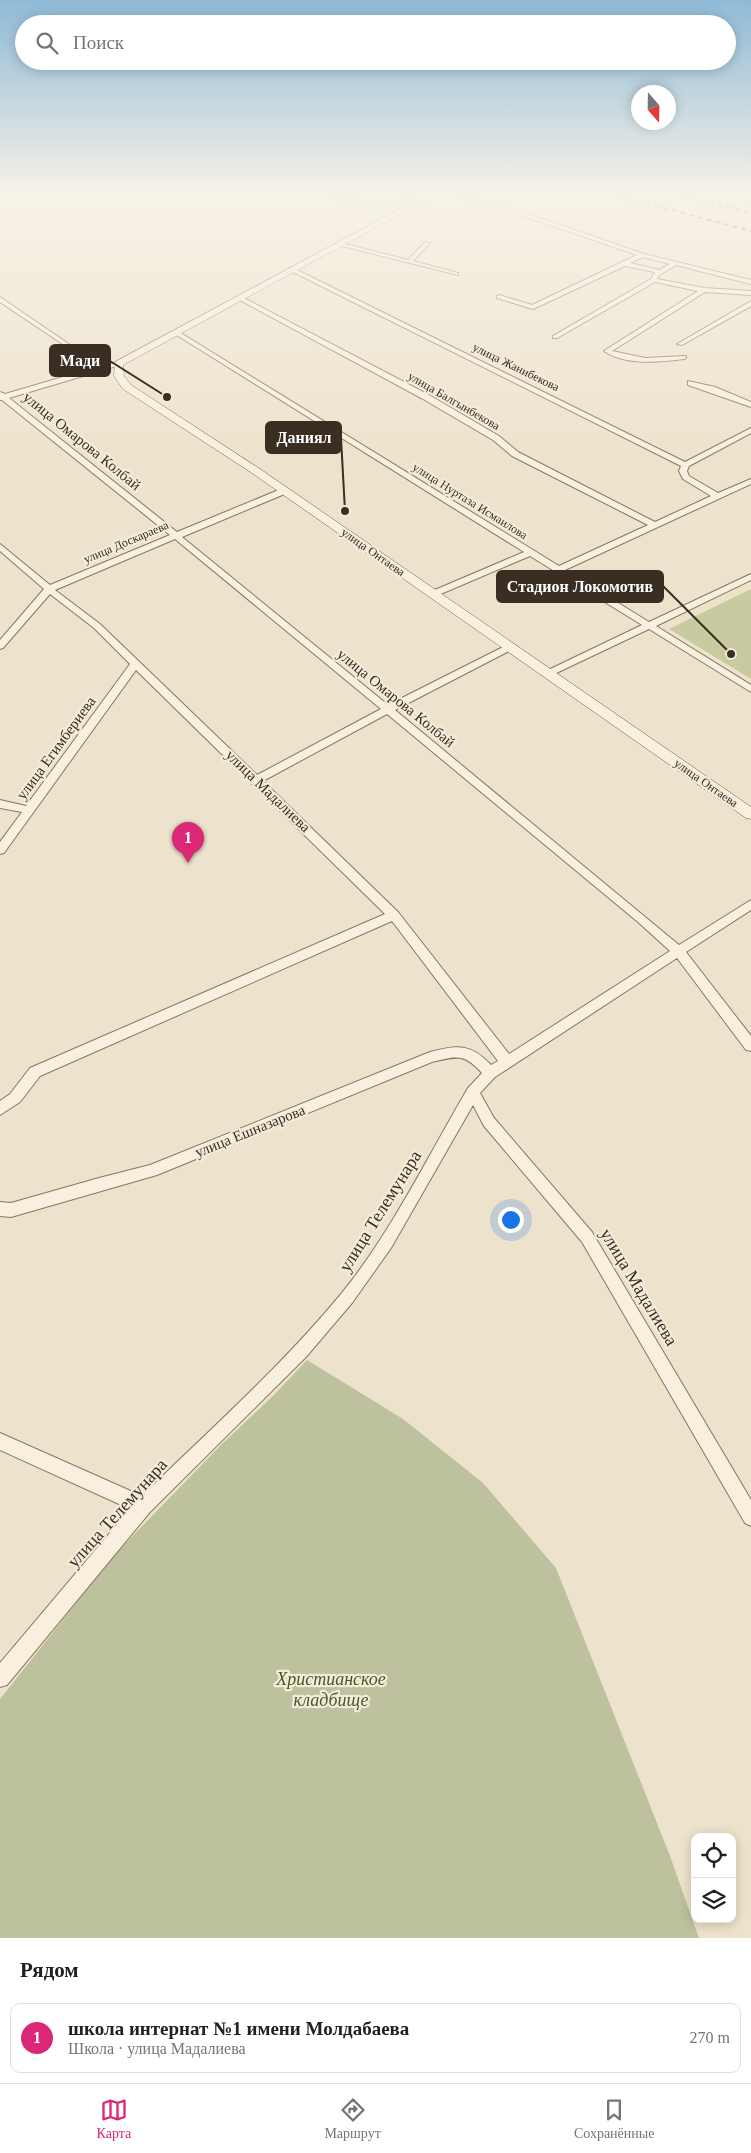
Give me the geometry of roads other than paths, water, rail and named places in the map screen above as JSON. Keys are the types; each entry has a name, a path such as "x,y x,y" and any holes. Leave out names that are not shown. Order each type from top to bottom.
{"main road":[{"path":"118,364 265,284"},
{"name":"улица Онтаева","path":"118,364 119,376 127,387 284,491 508,648 751,814"}],"street":[{"name":"улица Жанибекова","path":"320,284 685,465"},
{"path":"499,297 533,308 583,284"},
{"path":"555,337 646,284"},
{"path":"676,284 704,290 751,293"},
{"path":"684,357 663,360 624,358 607,351 704,290"},
{"name":"улица Балгынбекова","path":"240,298 434,402 496,438 515,454 656,526"},
{"path":"0,299 92,363 102,367 118,364"},
{"path":"680,344 751,303"},
{"name":"улица Нуртаза Исмаилова","path":"177,333 330,430 751,688"},
{"path":"1,397 118,364"},
{"path":"692,383 751,405"},
{"name":"улица Омарова Колбай","path":"1,397 176,535 642,919 678,952 751,1046"},
{"path":"717,496 686,477 682,471 685,465 751,430"},
{"path":"559,569 751,481"},
{"name":"улица Доскараева","path":"0,646 49,589 284,491"},
{"name":"улица Мадалиева","path":"0,547 49,589 97,626 394,915 507,1062"},
{"path":"433,594 530,553"},
{"path":"546,674 751,577"},
{"path":"257,780 508,648"},
{"name":"улица Егимбериева","path":"0,850 136,663"},
{"path":"0,804 30,810"},
{"name":"улица Телемунара","path":"0,1678 144,1506 300,1352 347,1298 386,1243 473,1092 490,1073 751,904"},
{"path":"0,1109 15,1098 35,1072 394,915"},
{"name":"улица Ешназарова","path":"0,1209 11,1210 99,1184 152,1171 430,1057 455,1051 476,1057 490,1073"},
{"name":"улица Мадалиева","path":"473,1092 488,1122 587,1237 751,1517"},
{"path":"0,1441 144,1506"}],"place":[{"name":"Мади","path":"167,397"},
{"name":"Даниял","path":"345,511"},
{"name":"Стадион Локомотив","path":"731,654"},
{"name":"школа интернат №1 имени Молдабаева","path":"188,863"}],"park label":[{"name":"Христианское кладбище","path":"331,1689"}]}
